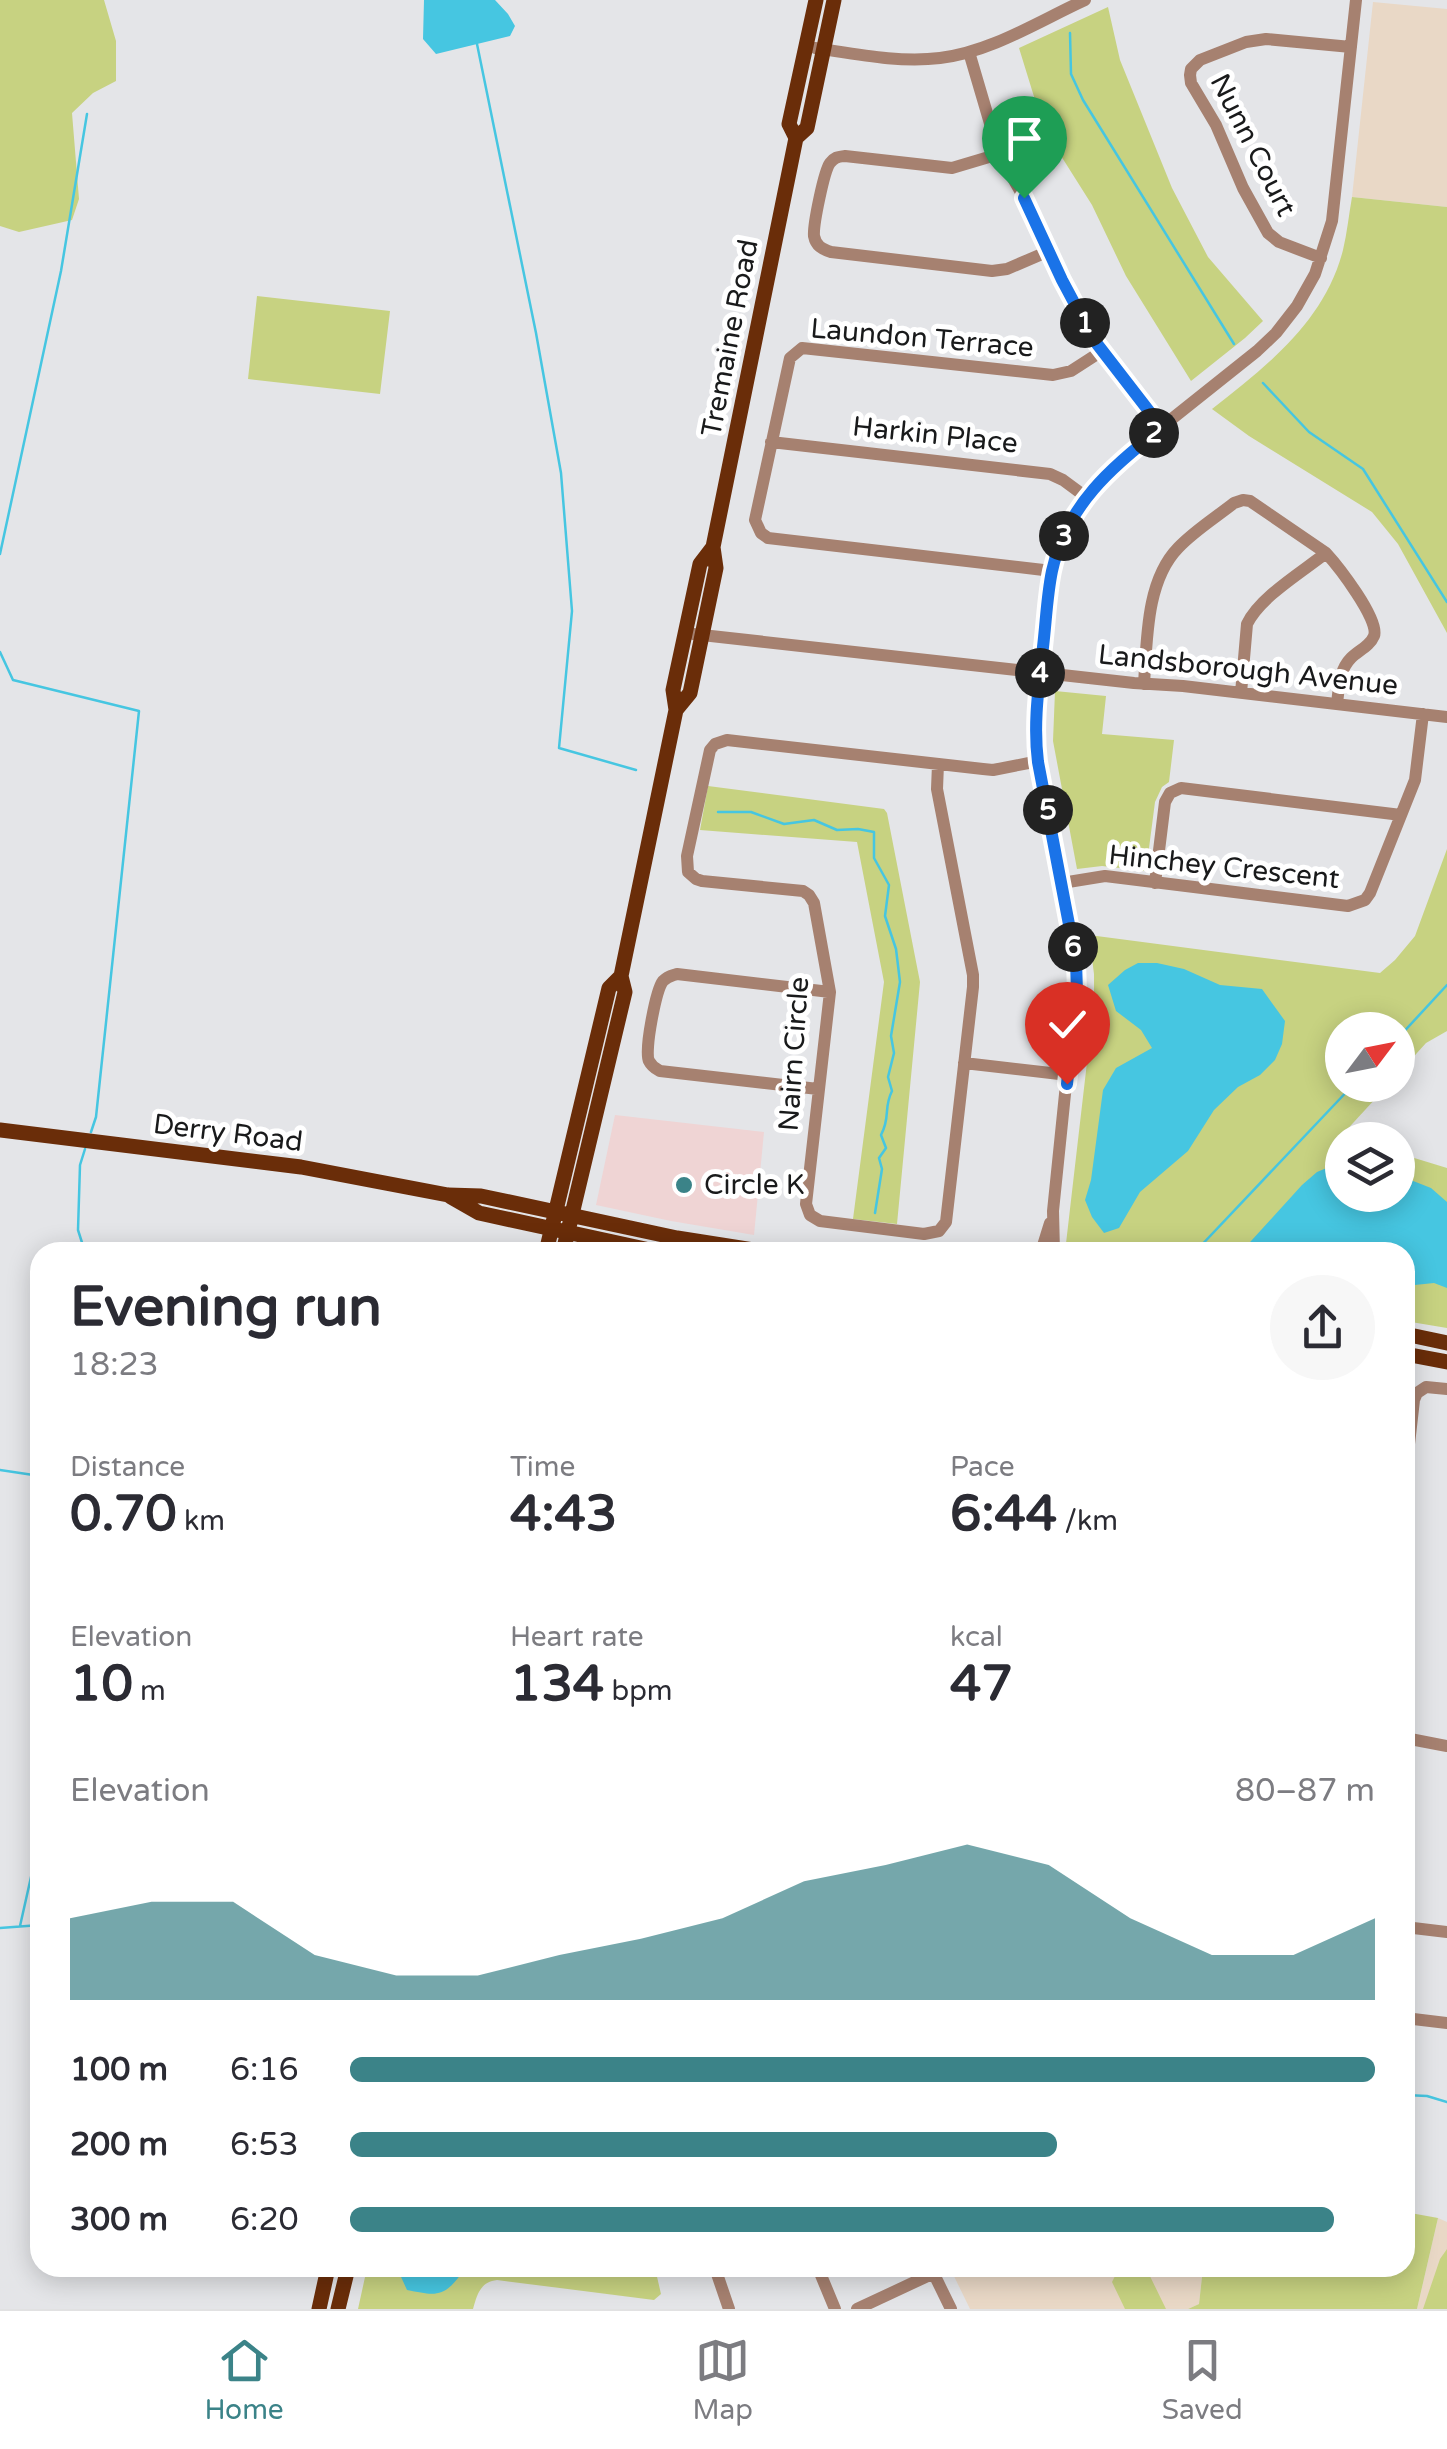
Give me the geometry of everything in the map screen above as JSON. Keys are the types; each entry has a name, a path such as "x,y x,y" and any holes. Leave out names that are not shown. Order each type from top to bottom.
{"main road":[{"name":"Tremaine Road","path":"796,138 789,124 816,0"},
{"name":"Tremaine Road","path":"552,1242 559,1231 625,992 621,976 676,710 673,690 693,634 700,564 713,547 796,138 806,128 834,0"},
{"name":"Derry Road","path":"0,1130 301,1166 448,1195 481,1196 702,1242"},
{"name":"Derry Road","path":"448,1195 479,1213 611,1242"},
{"name":"Tremaine Road","path":"559,1231 561,1242"},
{"path":"1415,1336 1447,1343"},
{"path":"1415,1356 1447,1362"},
{"path":"320,2309 326,2277"},
{"path":"338,2309 346,2277"}],"street":[{"path":"805,47 914,60 938,58 969,52 1085,0"},
{"path":"1054,1242 1077,977 1038,762 1036,722 1052,571 1067,528 1086,496 1114,466 1258,351 1303,297 1321,258 1334,203 1356,0"},
{"name":"Nunn Court","path":"1321,258 1279,242 1268,233 1190,75 1200,60 1246,42 1266,39 1351,47"},
{"path":"969,52 1000,154 1031,210 1062,280 1102,351 1162,428"},
{"path":"1000,154 956,168 836,157 827,168 814,227 815,240 831,252 992,271 1007,269 1049,251"},
{"name":"Laundon Terrace","path":"1052,571 768,538 760,533 755,520 790,358 802,348 1053,376 1071,371 1102,351"},
{"name":"Harkin Place","path":"771,442 1050,474 1086,496"},
{"path":"1144,684 1153,597 1159,576 1179,546 1243,500 1326,554 1372,619 1376,632 1343,669 1337,704"},
{"path":"1241,692 1251,616 1326,554"},
{"name":"Landsborough Avenue","path":"693,634 1241,692 1447,718"},
{"name":"Hinchey Crescent","path":"1062,883 1105,876 1348,906 1365,900 1414,780 1423,714"},
{"name":"Nairn Circle","path":"938,764 937,789 973,975 946,1222 933,1234 820,1221 810,1215 806,1204 830,992 814,903 809,895 795,890 696,879 688,872 687,856 710,750 727,740 993,770 1038,762"},
{"path":"1155,883 1167,796 1181,788 1401,815"},
{"path":"818,1089 660,1071 649,1062 646,1049 660,987 666,978 677,974 830,992"},
{"path":"964,1063 1068,1075"},
{"path":"1045,1242 1054,1211"},
{"path":"1415,1398 1426,1386 1447,1389"},
{"path":"1415,1740 1447,1746"},
{"path":"1415,1928 1447,1932"},
{"path":"1415,2019 1447,2023"},
{"path":"718,2277 729,2309"},
{"path":"822,2277 836,2309"},
{"path":"857,2309 919,2277"},
{"path":"936,2277 951,2309"}],"shaded area":[{"path":"1373,2 1447,9 1447,207 1352,197"},
{"path":"615,1115 764,1132 754,1235 596,1205"},
{"path":"1438,2218 1447,2222 1447,2309 1417,2309"},
{"path":"954,2277 1202,2277 1199,2304 1188,2309 970,2309"}],"green space":[{"path":"0,0 104,0 116,41 116,81 93,93 72,113 79,199 72,220 19,232 0,226"},
{"path":"1108,7 1120,60 1172,188 1208,257 1263,321 1191,381 1126,276 1092,205 1044,129 1019,48"},
{"path":"1352,197 1447,207 1447,633 1398,544 1372,512 1212,409 1273,359 1323,299 1343,250"},
{"path":"257,296 390,311 380,394 248,379"},
{"path":"1055,691 1106,696 1102,734 1174,740 1169,782 1155,802 1146,871 1102,866 1077,869 1053,741"},
{"path":"708,786 884,809 887,813 920,982 897,1224 853,1219 884,982 857,842 700,830"},
{"path":"1447,849 1447,1031 1426,1043 1415,1055 1415,1012 1325,1012 1325,1102 1372,1102 1354,1122 1325,1122 1325,1212 1415,1212 1415,1158 1447,1168 1447,1328 1415,1323 1415,1242 1066,1242 1094,1002 1089,935 1380,973 1415,936"},
{"path":"1415,2214 1438,2218 1417,2309 1188,2309 1199,2304 1202,2277 1415,2277"},
{"path":"1447,2249 1447,2309 1423,2309 1440,2259"},
{"path":"365,2277 657,2277 661,2294 654,2300 497,2280 483,2286 473,2309 358,2309"},
{"path":"1114,2277 1150,2277 1166,2309 1125,2309 1112,2282"}],"water":[{"path":"424,0 495,0 515,26 510,36 436,54 423,39"},
{"path":"1138,963 1184,969 1220,985 1262,989 1285,1021 1275,1060 1214,1110 1188,1151 1140,1192 1119,1228 1104,1233 1085,1200 1103,1090 1116,1068 1152,1048 1141,1030 1116,1011 1108,985"},
{"path":"1325,1169 1325,1212 1415,1212 1415,1182 1431,1188 1447,1202 1447,1288 1434,1283 1415,1285 1415,1242 1250,1242 1302,1185"},
{"path":"401,2277 459,2277 437,2293 407,2290"}],"waterway":[{"path":"1070,33 1071,74 1083,100 1234,344"},
{"path":"477,44 561,473 572,611 559,748 636,770"},
{"path":"0,554 61,271 87,114"},
{"path":"1263,383 1309,432 1363,469 1447,602"},
{"path":"0,652 13,680 139,711 96,1117 91,1132"},
{"path":"718,812 751,812 784,824 814,820 837,830 874,832 874,858 889,885 885,916 896,949 900,982 891,1036 894,1053 888,1077 892,1091 881,1135 886,1148 879,1158 882,1169 875,1213"},
{"path":"1415,1020 1447,985"},
{"path":"1204,1242 1337,1102"},
{"path":"82,1242 78,1230 80,1165 85,1149"},
{"path":"0,1470 30,1474"},
{"path":"20,1926 30,1882"},
{"path":"0,1928 30,1926"},
{"path":"1415,2095 1447,2102"}],"place":[{"name":"Circle K","path":"684,1185"}],"route":[{"path":"1024,198 1094,340 1162,428 1114,466 1086,496 1060,545 1050,583 1036,735 1076,961 1077,992 1067,1084"}]}
